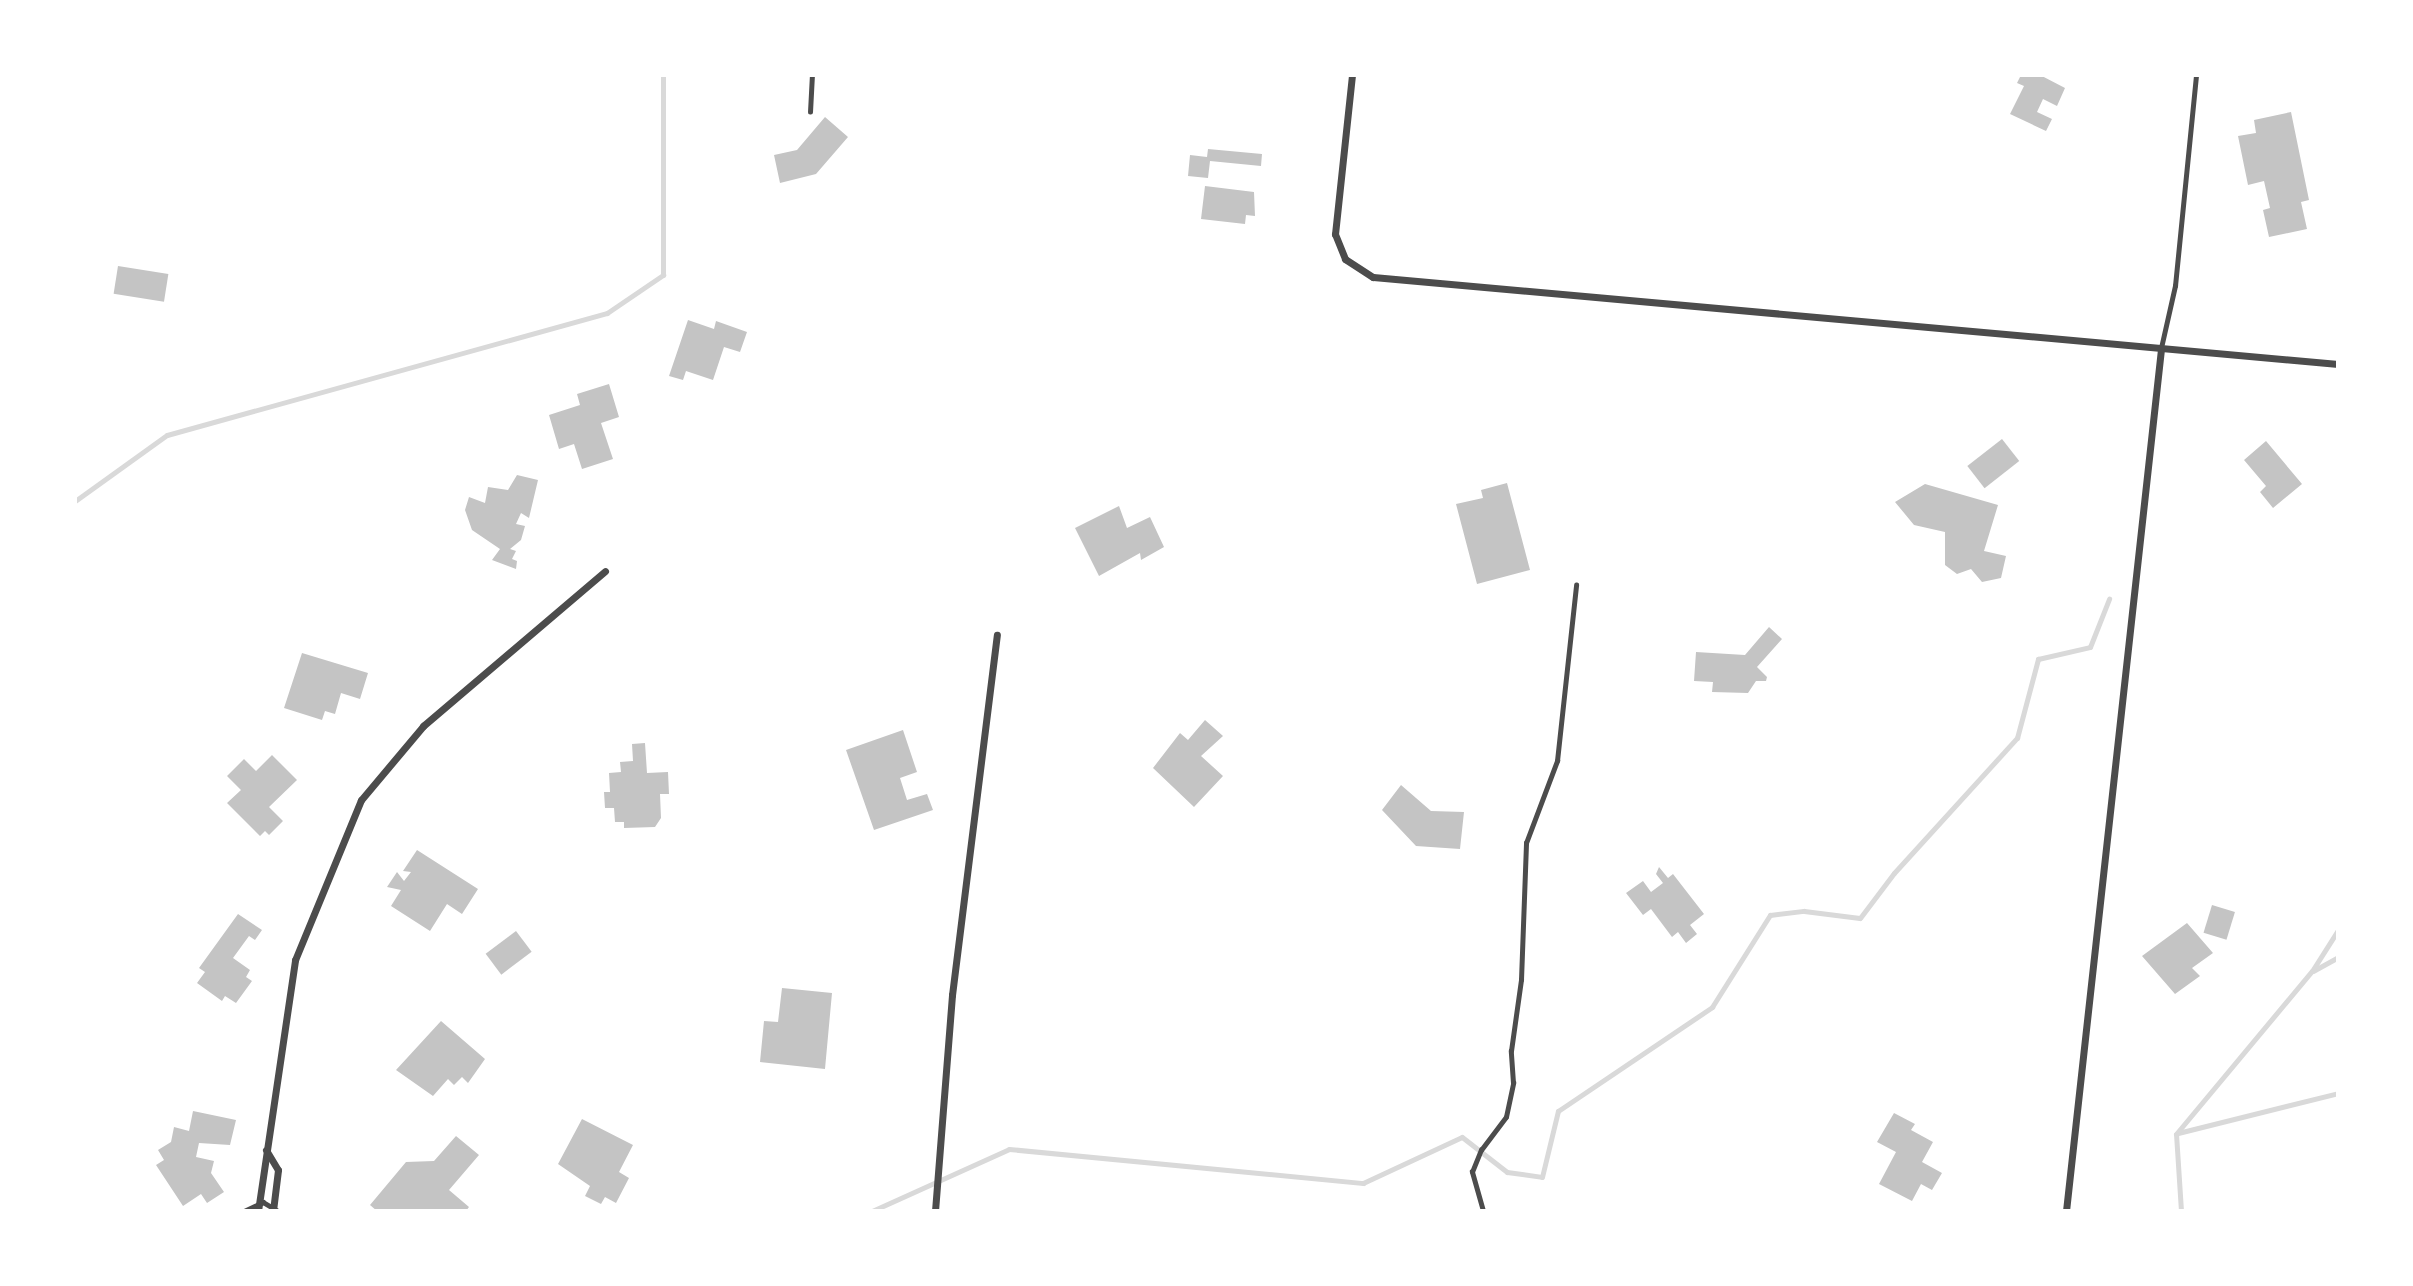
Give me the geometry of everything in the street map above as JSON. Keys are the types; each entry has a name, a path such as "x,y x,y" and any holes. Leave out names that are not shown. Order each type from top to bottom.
{"street":[{"path":"1352,75 1336,204 1335,234 1345,259 1373,277 2338,364"},
{"path":"2066,1211 2161,349"},
{"path":"259,1207 295,960 361,800 423,726 605,571"},
{"path":"935,1211 952,995 997,635"},
{"path":"266,1149 278,1170 274,1209"}],"lane":[{"path":"810,112 812,75"},
{"path":"2161,349 2175,286 2196,75"},
{"path":"1483,1211 1472,1172 1480,1150 1506,1117 1513,1083 1511,1051 1521,980 1526,843 1558,761 1576,584"},
{"path":"244,1211 259,1207 274,1209"}],"building":[{"path":"2021,75 2040,75 2065,88 2057,106 2043,99 2037,112 2052,119 2046,131 2010,114 2024,86 2017,83"},
{"path":"2291,112 2309,200 2301,202 2307,229 2269,237 2263,210 2270,208 2264,181 2248,185 2238,136 2256,133 2254,120"},
{"path":"825,117 848,137 816,174 780,183 774,155 797,150"},
{"path":"1208,149 1262,154 1261,166 1210,161 1208,178 1188,176 1190,155 1207,157"},
{"path":"1205,186 1254,192 1255,216 1246,215 1245,224 1201,219"},
{"path":"118,266 168,274 164,302 114,294"},
{"path":"688,320 714,329 716,321 747,332 740,352 724,347 713,380 686,371 683,380 669,376"},
{"path":"609,384 619,417 601,423 613,459 582,469 574,444 559,449 549,415 580,405 577,394"},
{"path":"2002,439 2019,461 1985,488 1967,466"},
{"path":"2266,441 2302,484 2273,508 2260,492 2266,486 2244,460"},
{"path":"517,475 538,480 529,518 521,513 516,524 525,526 521,540 510,549 516,551 512,559 517,561 516,569 492,560 500,549 472,530 465,510 469,497 485,503 488,487 508,490"},
{"path":"1507,483 1530,570 1477,584 1456,504 1483,498 1481,490"},
{"path":"1925,484 1998,505 1984,551 2006,556 2001,578 1982,582 1971,569 1957,574 1945,565 1945,532 1914,525 1895,502"},
{"path":"1119,506 1127,528 1150,517 1164,547 1141,560 1140,553 1099,576 1075,528"},
{"path":"1769,627 1782,639 1757,667 1767,677 1766,681 1756,681 1748,693 1712,692 1713,682 1694,681 1696,652 1745,655"},
{"path":"302,653 368,673 360,699 341,693 335,714 325,711 322,720 284,708"},
{"path":"1205,720 1223,736 1201,756 1223,776 1194,807 1153,768 1180,733 1188,740"},
{"path":"903,730 917,772 900,778 907,800 927,794 933,810 874,830 846,750"},
{"path":"645,743 647,773 668,772 669,794 660,794 661,818 655,827 624,828 624,822 615,822 614,808 605,808 604,792 610,792 609,773 621,772 620,762 633,761 632,744"},
{"path":"272,755 297,780 269,807 283,821 269,835 265,831 260,836 227,803 241,790 227,776 244,759 256,771"},
{"path":"1401,785 1431,811 1464,812 1460,849 1416,846 1382,810"},
{"path":"417,850 478,889 462,914 447,904 430,931 391,906 401,890 387,887 397,872 404,881 411,872 403,871"},
{"path":"1659,867 1668,878 1673,874 1704,914 1690,925 1697,934 1686,943 1678,932 1672,937 1651,909 1643,915 1626,893 1643,881 1651,892 1663,883 1656,874"},
{"path":"2212,905 2235,912 2226,940 2204,933"},
{"path":"238,914 262,930 255,940 249,936 233,958 250,970 246,977 252,981 236,1003 225,996 222,1001 197,983 205,972 199,968"},
{"path":"2187,923 2213,953 2192,968 2200,976 2175,994 2142,956"},
{"path":"516,931 532,952 501,975 486,954"},
{"path":"782,988 832,993 825,1069 760,1062 764,1021 778,1022"},
{"path":"441,1021 485,1059 468,1083 462,1077 454,1085 448,1079 433,1096 396,1070"},
{"path":"193,1111 236,1120 230,1145 199,1143 196,1157 214,1161 211,1173 224,1192 207,1203 201,1194 183,1206 156,1165 164,1160 158,1150 171,1142 174,1127 189,1131"},
{"path":"1894,1113 1915,1124 1911,1130 1933,1142 1922,1162 1942,1173 1932,1190 1921,1184 1912,1201 1879,1184 1896,1152 1877,1142"},
{"path":"582,1119 633,1145 619,1172 629,1178 616,1203 605,1197 601,1204 585,1196 590,1186 558,1164"},
{"path":"456,1136 479,1155 449,1190 469,1207 466,1211 377,1211 370,1205 406,1162 434,1161"}],"waterway":[{"path":"75,501 167,435 607,313 663,275 663,75"},
{"path":"872,1211 1009,1149 1363,1183 1462,1137 1507,1172 1542,1177 1558,1111 1712,1007 1770,915 1804,911 1860,918 1894,873 2017,738 2038,659 2090,647 2109,599"},
{"path":"2181,1211 2176,1134 2312,971 2338,930"},
{"path":"2313,971 2338,957"},
{"path":"2178,1133 2338,1093"}]}
